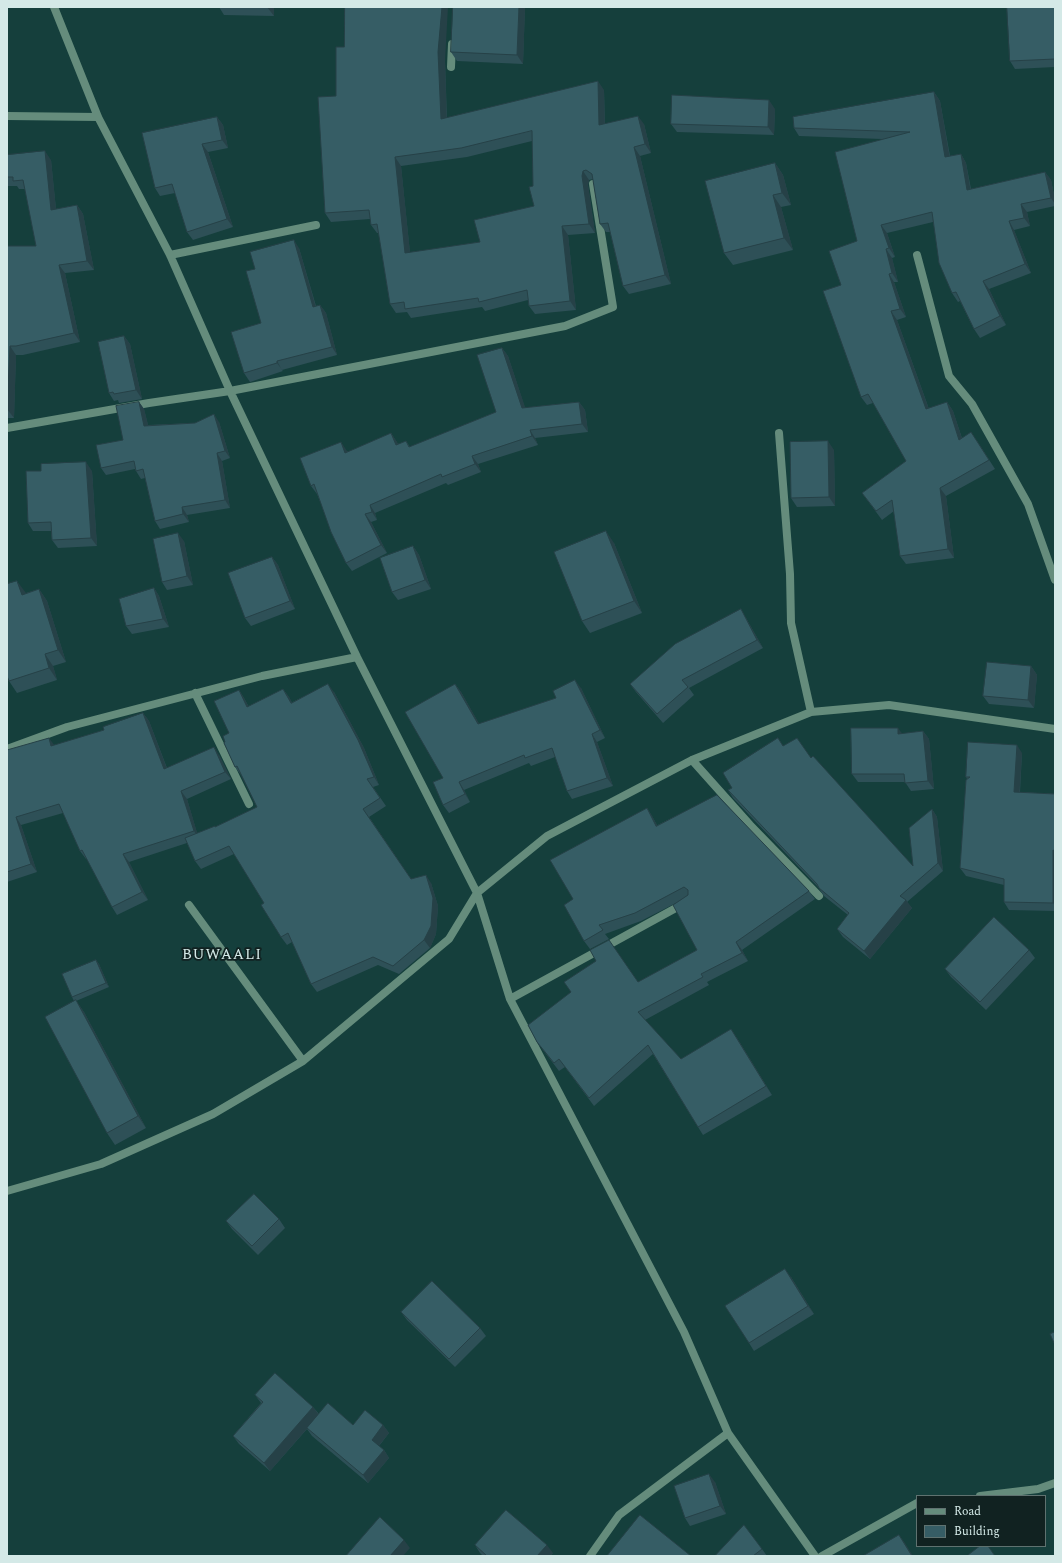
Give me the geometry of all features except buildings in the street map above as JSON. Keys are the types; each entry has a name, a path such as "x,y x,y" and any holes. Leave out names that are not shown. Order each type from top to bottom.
{"street":[{"path":"54,7 98,116 170,255 230,391 357,657 477,893 510,999 684,1332 728,1433 815,1556"},
{"path":"451,67 452,37"},
{"path":"7,116 98,116"},
{"path":"7,428 148,403 230,391 565,326 613,307 593,184"},
{"path":"170,255 316,225"},
{"path":"917,255 949,376 972,404 1028,504 1055,580"},
{"path":"778,433 790,574 791,624 811,712"},
{"path":"7,749 67,727 194,693 262,676 357,657"},
{"path":"194,693 249,804"},
{"path":"7,1191 101,1164 213,1114 303,1061 449,939 477,893 547,836 692,760 811,712 889,705 1055,729"},
{"path":"692,760 750,825 819,896"},
{"path":"510,999 689,901"},
{"path":"189,905 303,1061"},
{"path":"590,1556 619,1516 728,1433"},
{"path":"988,1495 1038,1489 1055,1482"},
{"path":"822,1556 916,1504"}],"district":[{"name":"BUWAALI","path":"222,956"}]}
